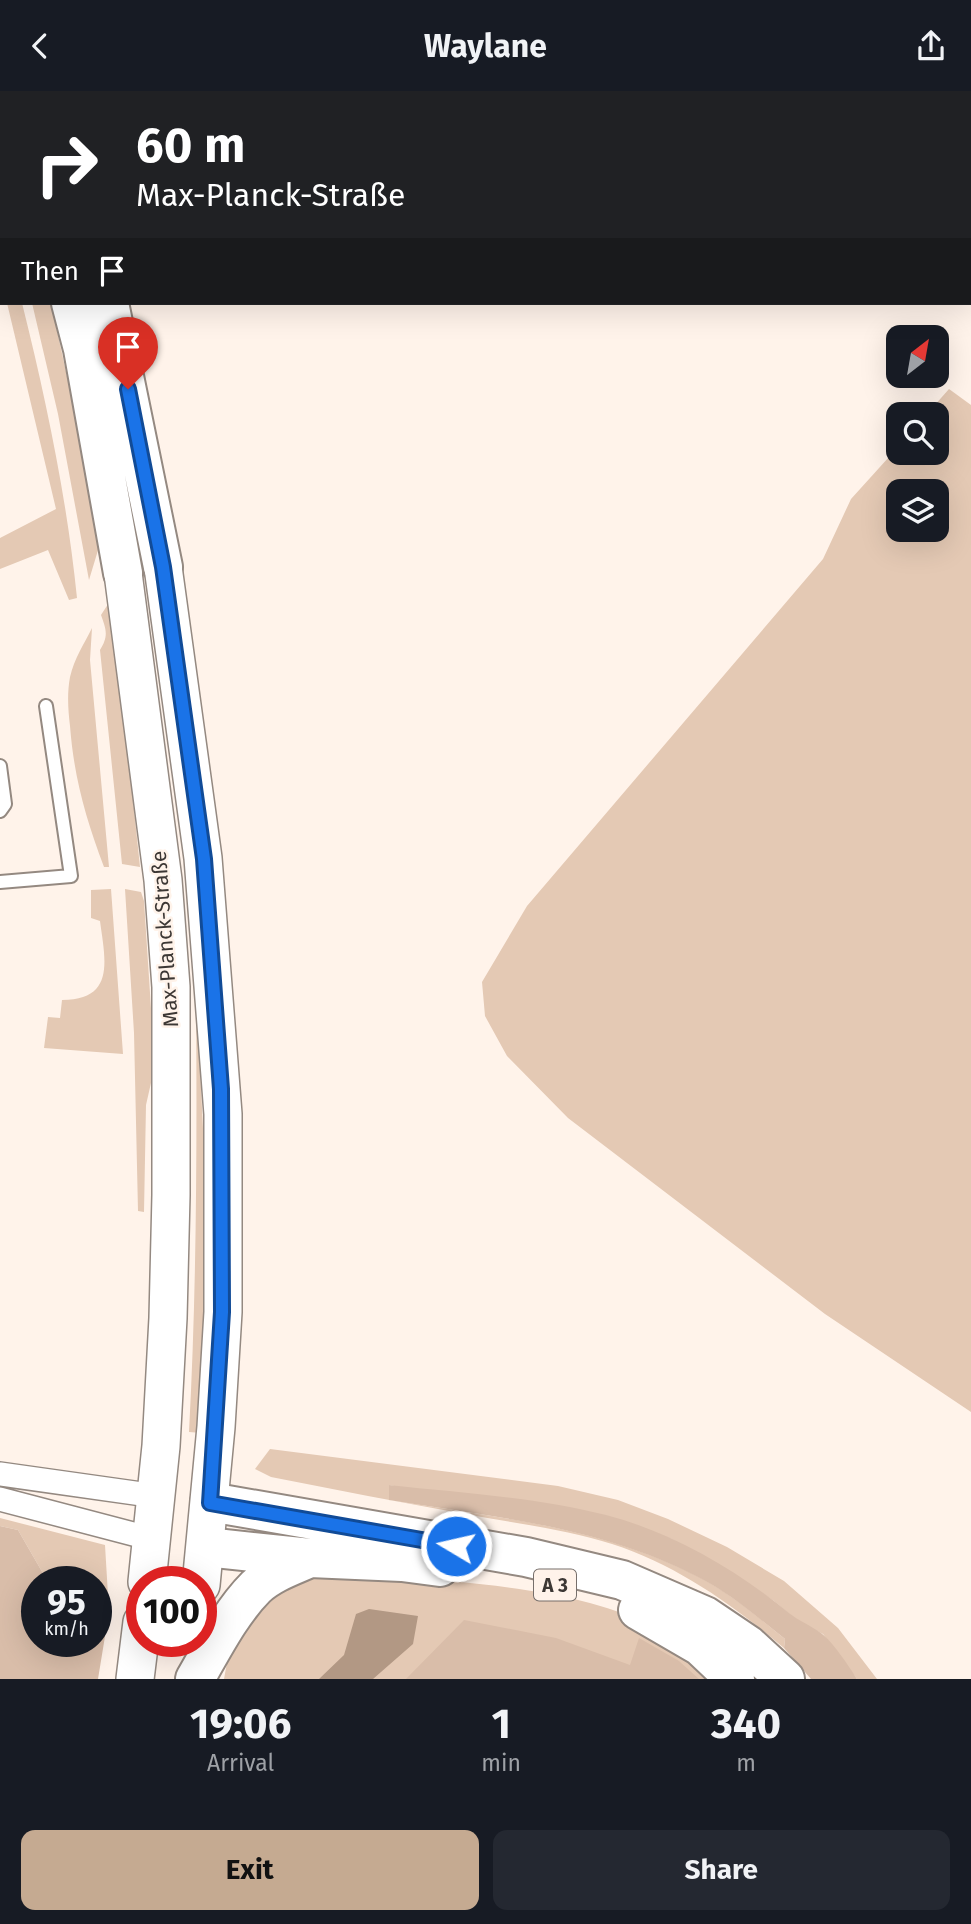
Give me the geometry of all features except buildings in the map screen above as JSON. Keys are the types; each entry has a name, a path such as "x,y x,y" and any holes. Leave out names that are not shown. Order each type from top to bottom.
{"highway":[{"name":"Max-Planck-Straße","path":"72,305 83,349 123,573"},
{"name":"Max-Planck-Straße","path":"109,305 163,567"},
{"path":"210,1503 526,1557 622,1580 705,1616 748,1645 785,1679"},
{"name":"A 3","path":"206,1547 310,1558 402,1562 513,1577 618,1600 700,1646 735,1679"},
{"name":"A 3","path":"193,1679 240,1607 258,1586 279,1571 310,1558"}],"main road":[{"name":"Max-Planck-Straße","path":"163,567 204,859 223,1114 222,1312 204,1566"},
{"name":"Max-Planck-Straße","path":"123,573 163,880 171,987 169,1307 149,1566"},
{"path":"156,1496 210,1503"},
{"path":"152,1539 206,1547"},
{"path":"135,1679 138,1657"},
{"path":"193,1679 194,1657"}],"street":[{"path":"0,1474 156,1496"},
{"path":"0,1499 152,1539"}],"lane":[{"path":"0,882 71,876 46,706"},
{"path":"0,766 5,804 0,811"}],"shaded area":[{"path":"7,305 22,305 47,412 73,561 77,598 69,600 48,550 0,569 0,538 56,509"},
{"path":"32,305 51,305 102,537 89,580 58,414"},
{"path":"949,389 971,405 971,1412 825,1314 568,1118 507,1056 485,1016 482,982 527,906 823,559 851,499 886,460 886,465 949,465 949,402 938,402"},
{"path":"112,598 140,867 122,864 100,650 106,633 101,615"},
{"path":"92,628 90,660 109,867 104,867 82,798 74,763 69,714 70,677"},
{"path":"111,889 123,1054 44,1048 48,1017 60,1018 62,1000 79,998 91,993 99,985 103,975 104,949 100,921 91,918 91,890"},
{"path":"125,889 141,892 144,901 153,1039 153,1074 146,1105 144,1212 138,1211 134,1033"},
{"path":"196,987 207,1209 209,1334 202,1433 189,1432 196,1209"},
{"path":"270,1449 558,1486 618,1500 668,1519 727,1547 784,1581 838,1628 877,1679 857,1679 823,1634 799,1622 774,1601 724,1568 670,1538 389,1485 389,1500 271,1477 255,1469"},
{"path":"389,1485 553,1504 606,1515 655,1531 726,1568 821,1633 857,1679 811,1679 784,1648 785,1639 754,1614 710,1583 661,1560 624,1546 547,1526 389,1500"},
{"path":"394,1501 548,1526 625,1546 710,1583 785,1639 784,1648 703,1588 636,1553 557,1530"},
{"path":"0,1518 105,1545 106,1566 39,1566 18,1530 0,1526"},
{"path":"0,1526 18,1530 39,1566 21,1566 21,1657 102,1657 98,1679 0,1679"},
{"path":"403,1576 528,1590 591,1603 646,1624 720,1679 224,1679 228,1657 250,1608 301,1577"},
{"path":"369,1609 418,1616 413,1644 373,1679 319,1679 344,1655 356,1614"},
{"path":"464,1620 556,1638 630,1665 639,1638 679,1661 699,1679 406,1679"}],"route":[{"path":"128,389 163,567 204,859 223,1114 222,1312 210,1503 456,1546"}]}
